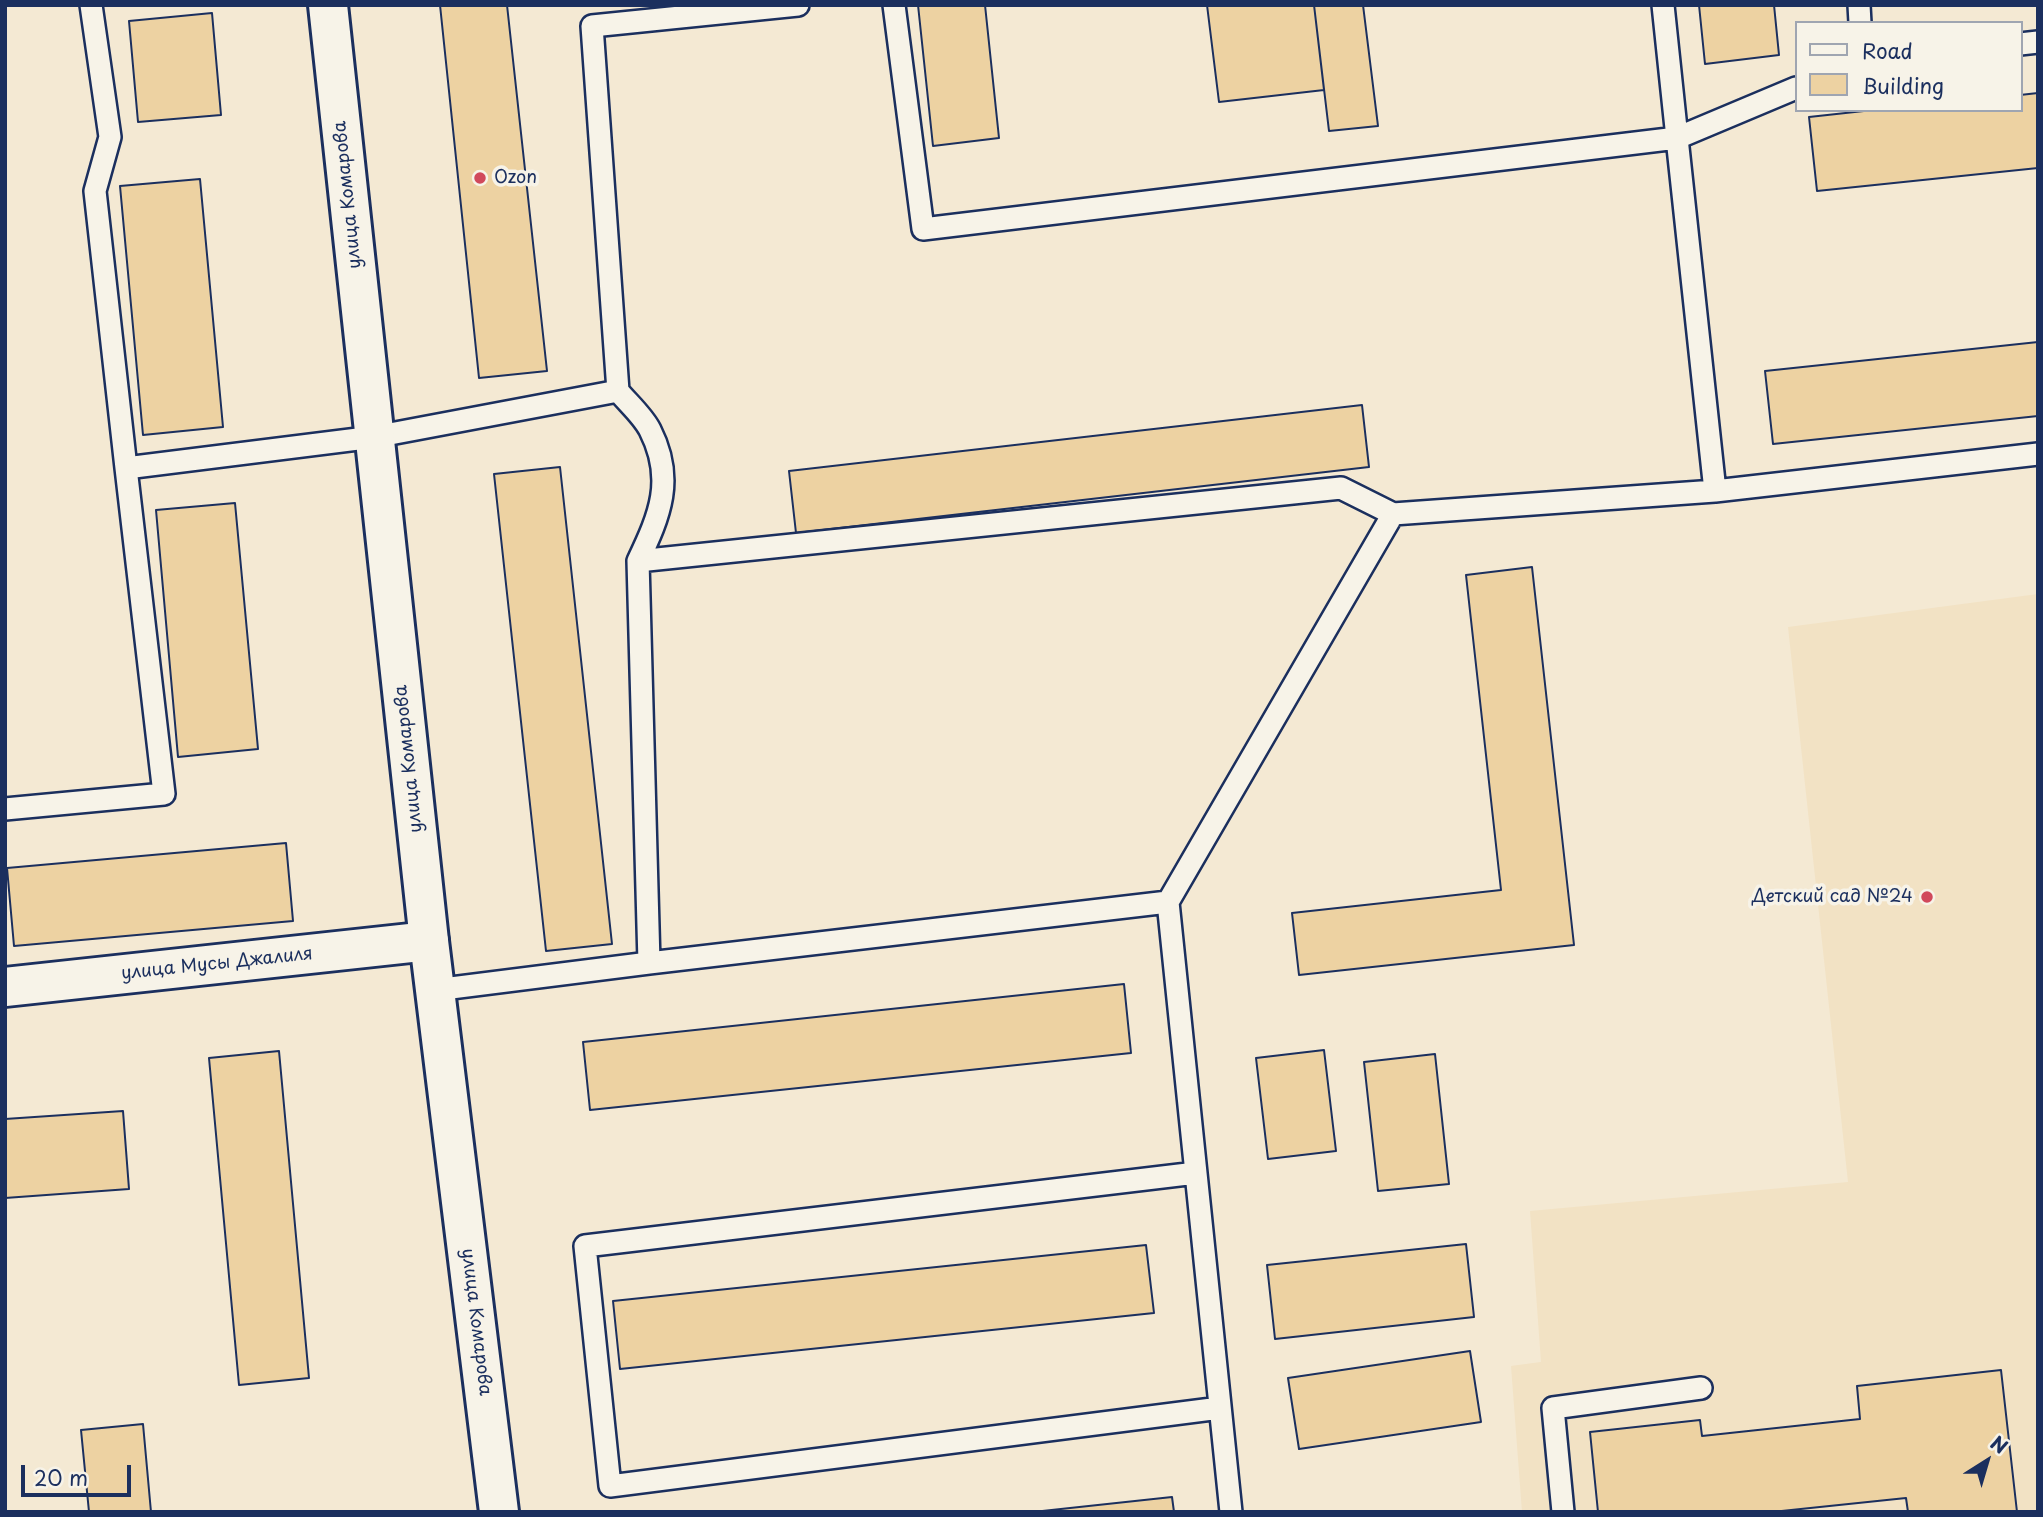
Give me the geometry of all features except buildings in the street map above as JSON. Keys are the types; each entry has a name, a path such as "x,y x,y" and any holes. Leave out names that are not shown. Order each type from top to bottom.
{"street":[{"name":"улица Комарова","path":"328,5 429,942 499,1512"},
{"name":"улица Мусы Джалиля","path":"5,987 429,942"}],"lane":[{"path":"5,809 164,794 95,191 110,137 91,5"},
{"path":"649,963 638,561 654,528 664,497 662,465 650,428 618,391 592,26 799,5"},
{"path":"894,5 923,229 1677,138 1794,89"},
{"path":"1663,5 1716,491"},
{"path":"126,468 374,437 618,391"},
{"path":"638,561 1341,488 1393,514 1716,491 2038,454"},
{"path":"1231,1512 1168,902 1393,514"},
{"path":"435,990 1168,902"},
{"path":"1196,1173 585,1246 610,1486 1220,1408"},
{"path":"1563,1512 1553,1408 1701,1388"}],"shaded area":[{"path":"2038,594 2038,1512 1522,1512 1511,1366 1541,1362 1530,1211 1848,1182 1788,627"}],"place":[{"name":"Ozon","path":"480,178"},
{"name":"Детский сад №24","path":"1927,897"}]}
